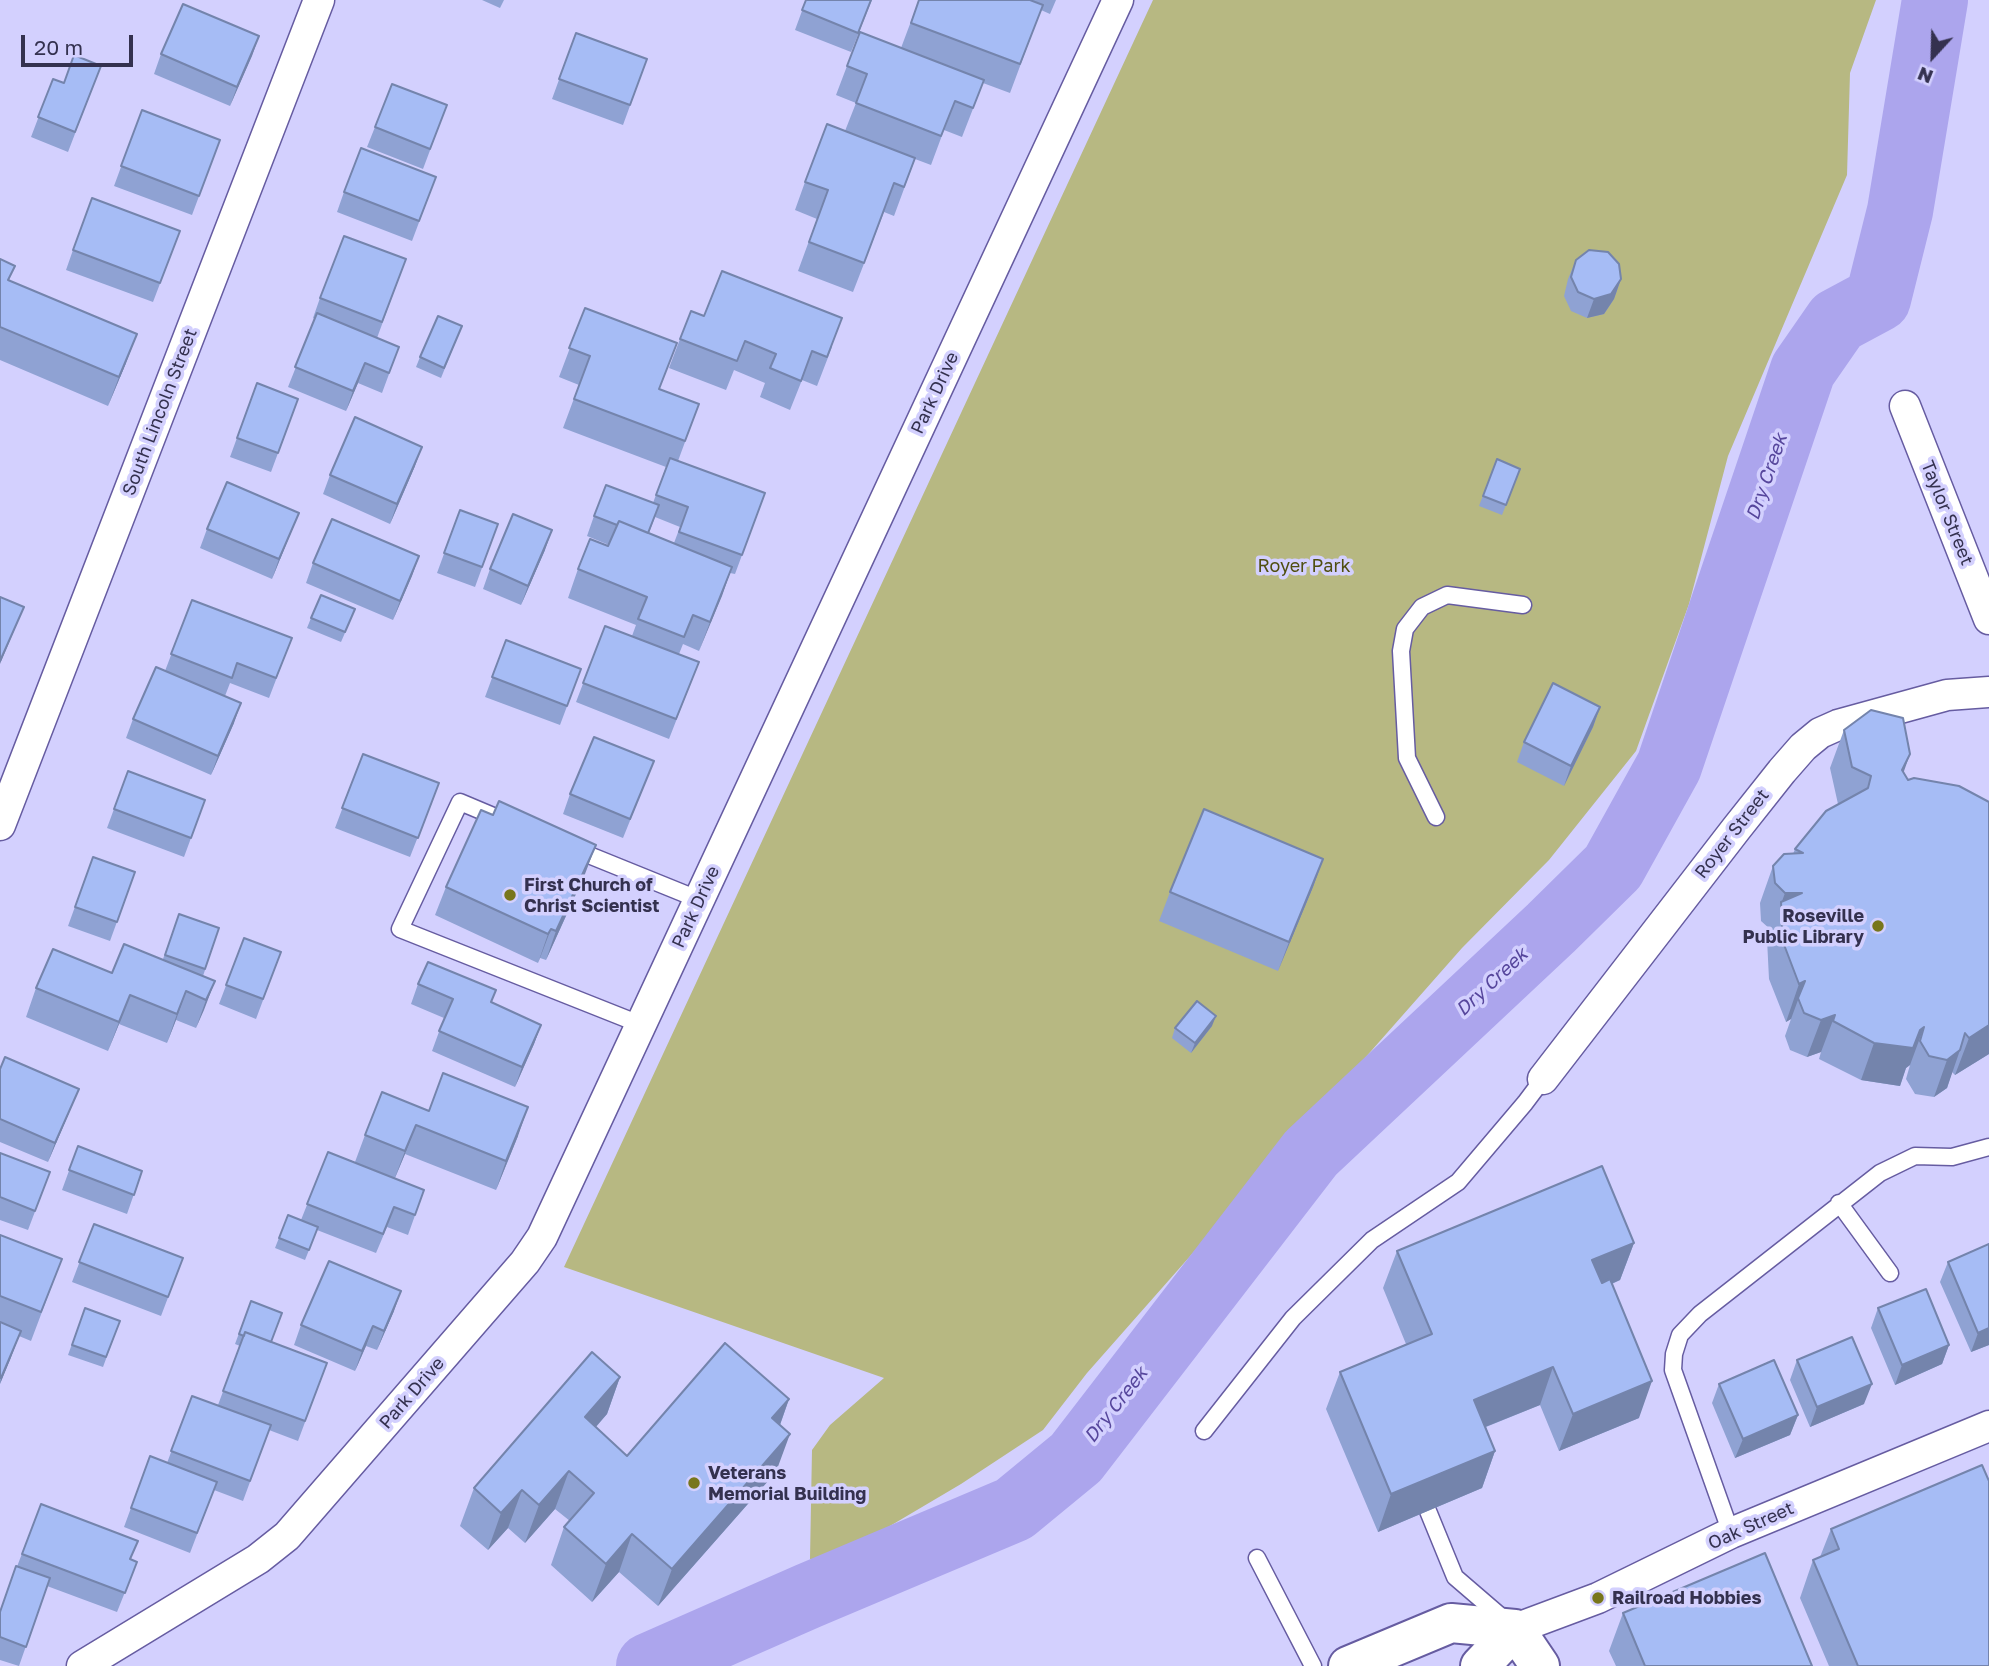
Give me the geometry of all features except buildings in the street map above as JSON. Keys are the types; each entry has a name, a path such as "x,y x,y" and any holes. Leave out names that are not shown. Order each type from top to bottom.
{"main road":[{"name":"Oak Street","path":"1348,1666 1451,1623 1515,1629"},
{"name":"Oak Street","path":"1480,1666 1515,1629"},
{"path":"1515,1629 1540,1666"}],"street":[{"name":"South Lincoln Street","path":"0,825 319,0"},
{"name":"Park Drive","path":"82,1666 258,1559 287,1536 525,1262 542,1237 1118,0"},
{"name":"Taylor Street","path":"1905,407 1989,619"},
{"name":"Royer Street","path":"1543,1079 1743,819 1803,747 1820,733 1838,725 1947,695 1989,692"},
{"name":"Oak Street","path":"1515,1629 1598,1598 1731,1533 1989,1426"}],"lane":[{"path":"1436,817 1407,758 1401,651 1405,628 1422,607 1447,595 1523,605"},
{"path":"510,822 460,802 400,929 642,1025"},
{"path":"561,843 700,900"},
{"path":"1204,1431 1293,1318 1372,1240 1458,1182 1543,1079"},
{"path":"1731,1533 1673,1370 1674,1354 1680,1335 1700,1314 1880,1173 1915,1156 1952,1157 1989,1147"},
{"path":"1839,1203 1891,1273"},
{"path":"1428,1511 1455,1577 1515,1629"},
{"path":"1257,1558 1313,1666"}],"green space":[{"name":"Royer Park","path":"1153,0 1876,0 1850,73 1847,175 1728,456 1689,604 1636,751 1549,860 1462,948 1087,1373 1043,1430 961,1484 829,1562 810,1559 812,1450 830,1425 884,1378 564,1267"}],"waterway":[{"name":"Dry Creek","path":"649,1666 1014,1509 1076,1458 1311,1153 1613,867 1669,766 1803,370 1837,321 1878,299 1900,211 1935,0"}],"place":[{"name":"First Church of Christ Scientist","path":"510,895"},
{"name":"Roseville Public Library","path":"1878,926"},
{"name":"Veterans Memorial Building","path":"694,1483"},
{"name":"Railroad Hobbies","path":"1598,1598"}]}
